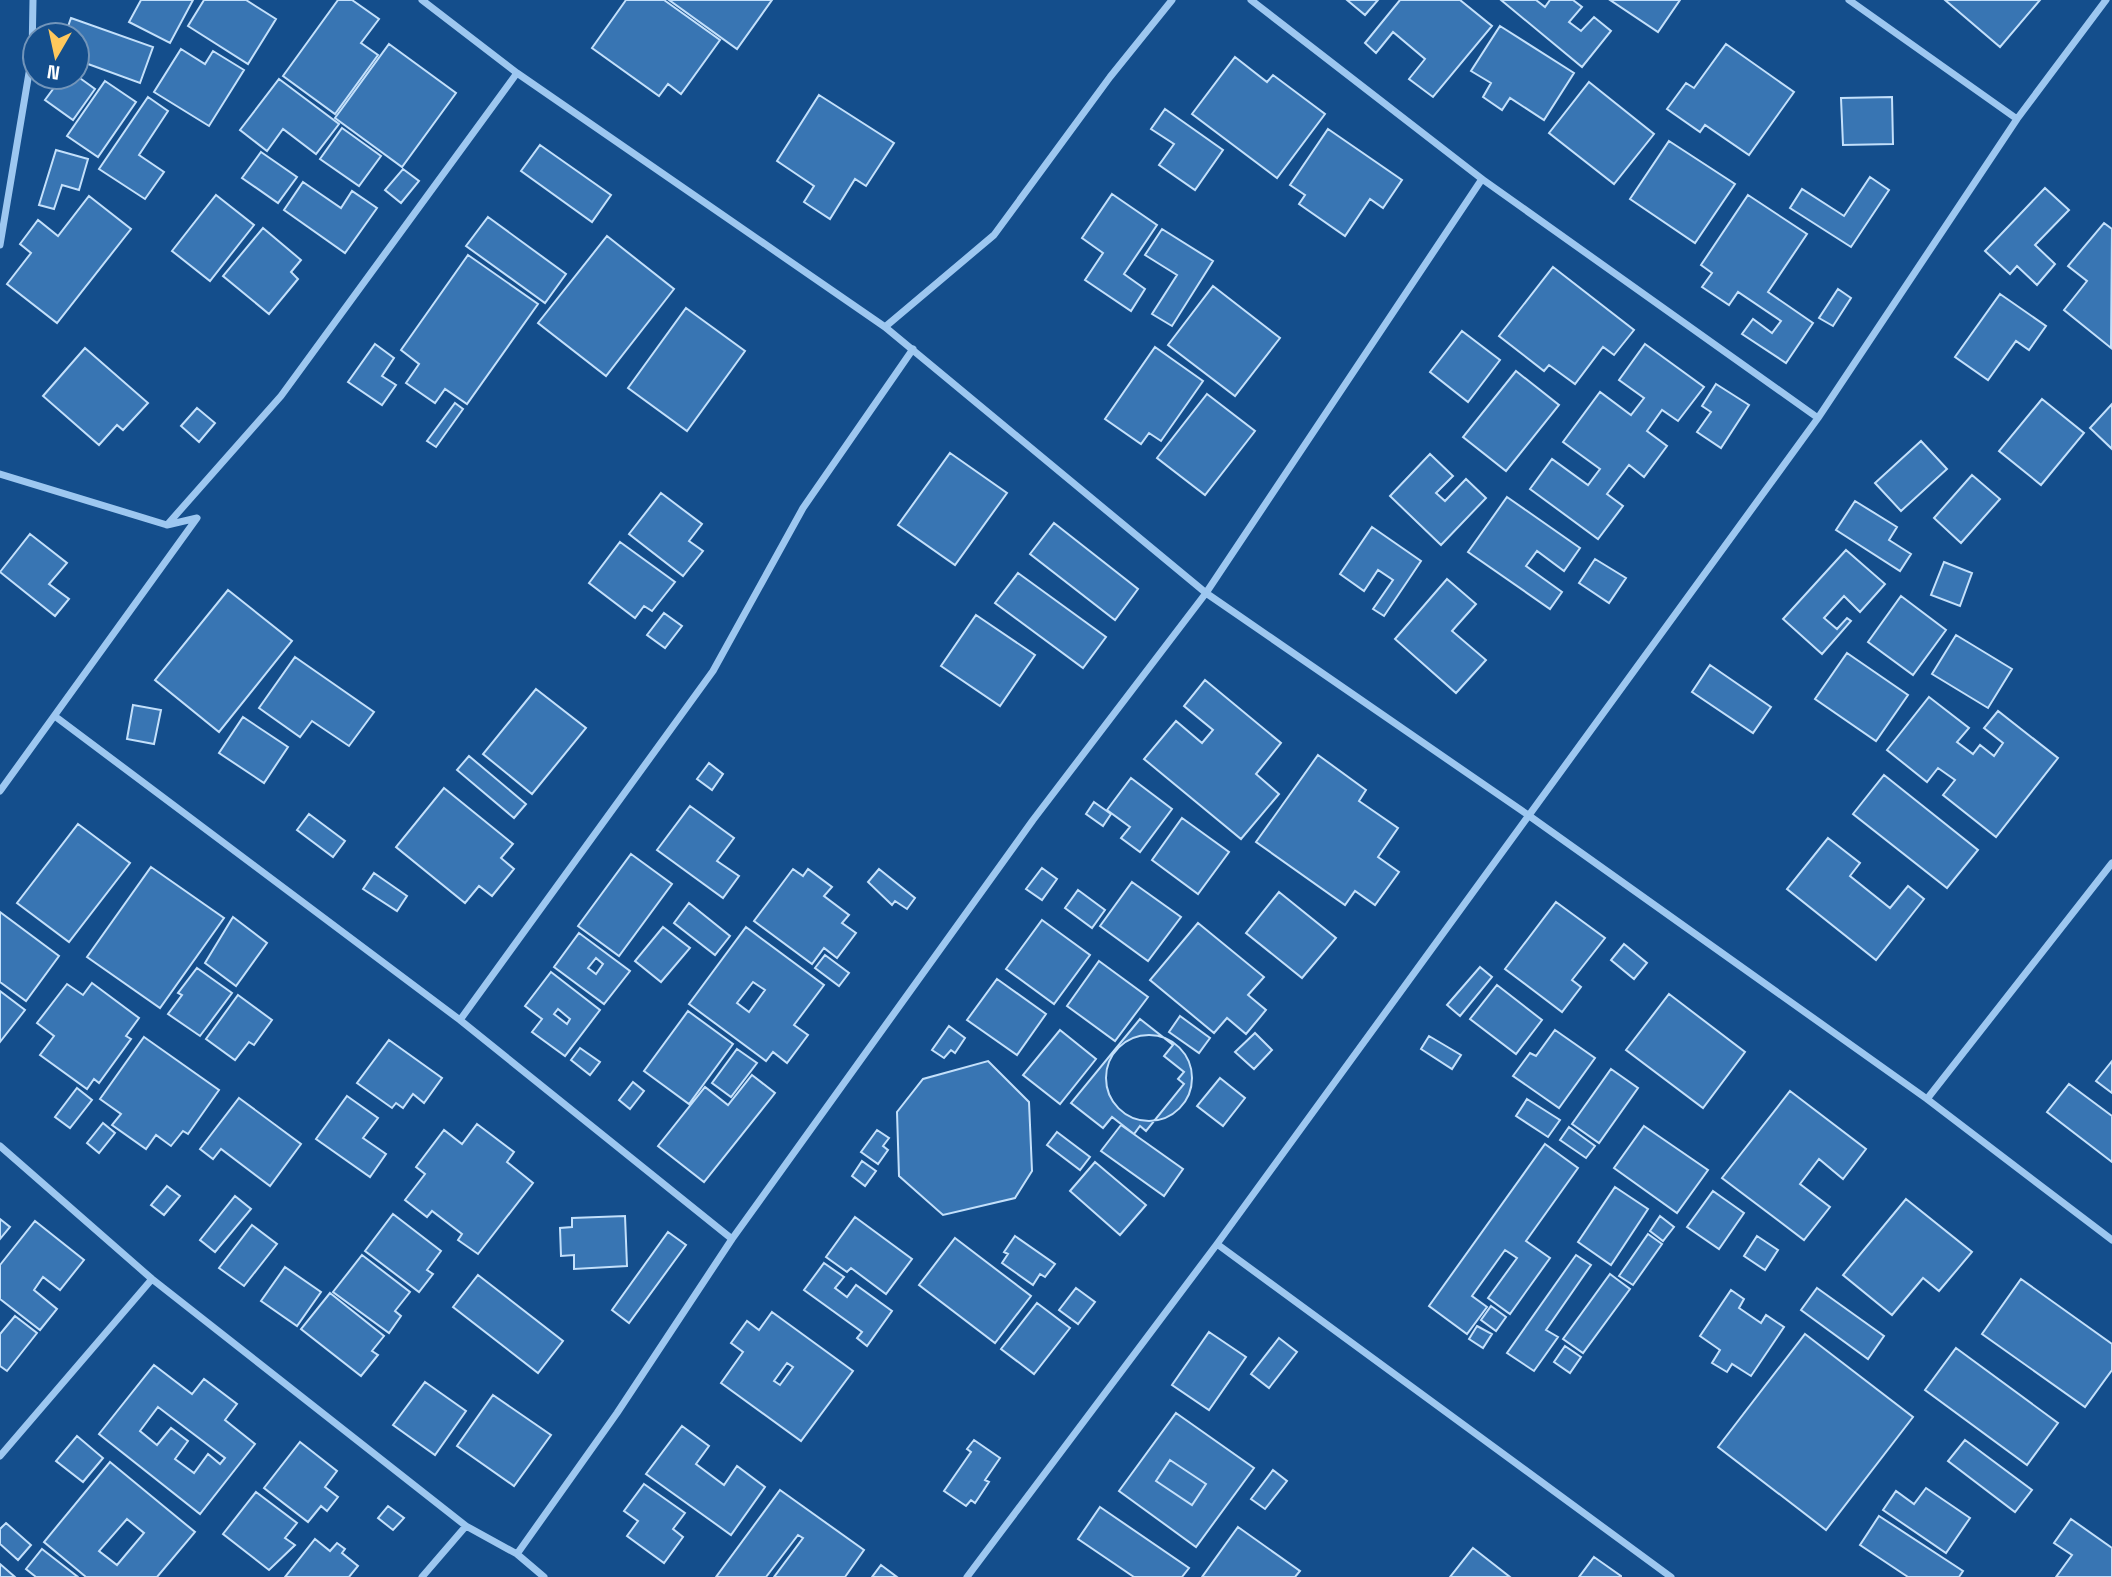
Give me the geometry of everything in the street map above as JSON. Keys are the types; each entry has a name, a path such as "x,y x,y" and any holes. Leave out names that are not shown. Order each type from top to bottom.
{"street":[{"path":"0,245 32,55 33,0"},
{"path":"422,0 517,73 885,327 1206,593 1528,815 1927,1099 2112,1240"},
{"path":"885,327 994,235 1110,77 1172,0"},
{"path":"1251,0 1482,179 1818,418"},
{"path":"1849,0 2017,118"},
{"path":"967,1577 1217,1244 1818,418 2017,118 2106,0"},
{"path":"167,525 281,396 517,73"},
{"path":"517,1554 617,1413 732,1239 1033,820 1206,593 1482,179"},
{"path":"460,1020 713,671 803,508 913,349"},
{"path":"0,474 167,525 197,519 0,791"},
{"path":"55,717 460,1020 732,1239"},
{"path":"1927,1099 2112,863"},
{"path":"0,1146 152,1279 466,1526 517,1554 544,1577"},
{"path":"1217,1244 1671,1577"},
{"path":"0,1456 152,1279"},
{"path":"422,1577 466,1526"}],"building":[{"path":"141,0 193,0 170,43 129,22"},
{"path":"204,0 246,0 276,19 248,64 188,26"},
{"path":"338,0 352,0 379,19 361,43 378,55 335,114 283,76"},
{"path":"626,0 664,0 720,40 681,94 668,84 659,96 592,48"},
{"path":"669,0 772,0 737,49"},
{"path":"1347,0 1378,0 1365,15"},
{"path":"1400,0 1460,0 1492,26 1433,97 1409,79 1425,59 1393,32 1376,53 1365,43"},
{"path":"1501,0 1536,0 1545,7 1550,0 1573,0 1582,7 1569,22 1581,31 1594,17 1611,31 1582,67"},
{"path":"1610,0 1680,0 1658,32"},
{"path":"1945,0 2040,0 2000,47"},
{"path":"91,25 153,47 140,83 91,65"},
{"path":"1500,26 1574,73 1544,120 1510,98 1502,110 1483,97 1491,83 1471,71"},
{"path":"389,44 456,93 402,167 335,118"},
{"path":"1726,44 1794,92 1749,155 1705,125 1700,132 1667,109 1686,83 1694,88"},
{"path":"181,49 205,64 213,51 244,70 209,126 154,92"},
{"path":"1235,57 1267,82 1273,75 1325,114 1277,178 1192,114"},
{"path":"279,79 339,124 316,154 283,129 267,151 240,130"},
{"path":"105,81 136,102 98,157 67,136"},
{"path":"1589,82 1654,134 1614,184 1549,133"},
{"path":"91,86 95,89 73,120 45,100 52,91 91,91"},
{"path":"819,95 894,143 866,186 855,179 830,219 804,202 814,186 777,161"},
{"path":"148,97 168,111 139,155 164,172 145,199 99,169"},
{"path":"1892,97 1893,144 1843,145 1841,98"},
{"path":"1165,109 1223,150 1195,190 1159,165 1174,144 1151,129"},
{"path":"342,128 381,156 359,186 320,159"},
{"path":"1328,129 1402,180 1383,208 1370,199 1345,236 1299,204 1305,195 1290,185"},
{"path":"1669,141 1735,184 1695,243 1630,199"},
{"path":"540,145 611,195 592,222 521,171"},
{"path":"56,150 88,159 79,190 62,185 54,209 39,205"},
{"path":"261,152 297,177 278,203 242,178"},
{"path":"403,169 419,181 401,203 385,190"},
{"path":"1870,177 1889,190 1851,247 1790,208 1802,189 1844,216"},
{"path":"303,182 341,208 352,191 377,208 345,253 284,210"},
{"path":"2045,188 2069,210 2035,245 2055,264 2037,285 2017,266 2010,274 1985,251"},
{"path":"1112,194 1157,225 1124,274 1145,289 1131,311 1085,280 1103,253 1082,238"},
{"path":"216,195 254,225 210,281 172,251"},
{"path":"1748,195 1807,234 1768,292 1813,323 1786,363 1742,334 1753,319 1772,333 1781,321 1738,292 1729,305 1702,287 1712,273 1701,265"},
{"path":"89,196 131,229 57,323 7,284 31,253 20,244 38,220 58,236"},
{"path":"488,217 566,274 545,303 466,246"},
{"path":"2104,223 2112,229 2111,348 2064,310 2087,281 2068,266"},
{"path":"263,228 301,260 291,272 298,279 269,314 223,276"},
{"path":"1162,229 1213,261 1172,326 1152,314 1177,275 1145,255"},
{"path":"607,236 674,289 606,376 538,323"},
{"path":"468,255 538,304 467,404 445,389 435,403 406,383 419,364 401,350"},
{"path":"1553,267 1634,330 1614,355 1603,347 1575,384 1549,365 1544,371 1499,336"},
{"path":"1213,286 1280,338 1235,396 1168,345"},
{"path":"1838,289 1851,298 1833,326 1819,318"},
{"path":"2000,294 2046,326 2029,350 2016,341 1988,380 1955,357"},
{"path":"686,308 745,351 687,431 628,388"},
{"path":"1462,331 1500,360 1468,402 1430,372"},
{"path":"375,344 394,358 382,376 396,385 382,405 348,382"},
{"path":"1645,344 1704,387 1678,421 1662,410 1647,431 1667,446 1644,477 1629,465 1607,494 1623,506 1598,539 1530,489 1552,459 1588,485 1600,469 1563,442 1600,392 1631,415 1644,398 1619,380"},
{"path":"1155,347 1203,381 1161,441 1149,433 1141,444 1105,419"},
{"path":"85,348 148,403 123,430 117,425 99,445 43,396"},
{"path":"1516,371 1559,405 1506,471 1463,437"},
{"path":"1716,384 1749,405 1721,448 1697,432 1711,412 1702,406"},
{"path":"1207,394 1255,431 1205,495 1157,458"},
{"path":"2042,399 2084,433 2041,485 1999,451"},
{"path":"455,403 463,409 436,447 427,441"},
{"path":"2112,404 2112,449 2090,428"},
{"path":"197,408 215,423 199,442 181,426"},
{"path":"1921,441 1947,469 1901,511 1875,483"},
{"path":"950,453 1007,493 955,565 898,525"},
{"path":"1430,454 1453,476 1436,493 1445,501 1466,479 1486,498 1441,545 1390,496"},
{"path":"1972,475 2000,499 1961,543 1934,518"},
{"path":"661,493 702,524 689,541 703,551 683,576 629,534"},
{"path":"1507,497 1580,548 1564,571 1537,551 1526,566 1562,592 1550,609 1468,552"},
{"path":"1855,501 1897,527 1889,540 1911,554 1900,571 1836,530"},
{"path":"1054,523 1138,589 1115,620 1030,554"},
{"path":"1372,527 1421,561 1384,616 1373,609 1393,580 1378,570 1364,591 1340,574"},
{"path":"30,534 67,563 49,584 69,599 55,616 0,572"},
{"path":"620,542 675,582 652,611 644,606 635,618 589,583"},
{"path":"1846,550 1885,584 1860,612 1844,596 1824,618 1837,629 1847,618 1851,621 1822,654 1783,619"},
{"path":"1595,559 1626,578 1609,603 1579,583"},
{"path":"1944,562 1972,573 1960,606 1931,595"},
{"path":"1018,573 1106,637 1083,668 995,603"},
{"path":"1447,579 1476,604 1452,631 1486,660 1456,693 1395,639"},
{"path":"228,590 292,641 219,732 155,680"},
{"path":"1901,596 1946,630 1913,675 1868,642"},
{"path":"664,613 682,626 665,648 647,635"},
{"path":"976,615 1035,655 1000,706 941,666"},
{"path":"1956,635 2012,669 1988,708 1932,674"},
{"path":"1847,653 1908,695 1876,741 1815,699"},
{"path":"295,657 374,712 349,746 312,721 300,737 259,708"},
{"path":"1710,665 1771,707 1753,733 1692,692"},
{"path":"1205,680 1281,743 1256,774 1279,794 1241,839 1144,759 1176,721 1202,743 1213,730 1184,706"},
{"path":"536,689 586,728 532,794 483,754"},
{"path":"1929,697 1969,728 1957,742 1973,754 1980,745 1994,756 2003,743 1984,728 1998,711 2058,758 1996,837 1943,795 1955,780 1938,768 1927,782 1887,750"},
{"path":"133,705 161,710 154,744 127,739"},
{"path":"243,717 288,747 264,783 219,753"},
{"path":"1318,755 1366,790 1359,801 1398,828 1378,857 1399,872 1375,905 1355,891 1345,905 1256,842"},
{"path":"469,756 526,804 514,818 457,770"},
{"path":"709,763 723,774 712,790 697,779"},
{"path":"1884,775 1978,850 1947,888 1853,814"},
{"path":"1131,778 1172,809 1140,852 1121,838 1130,827 1107,810"},
{"path":"444,788 513,844 501,858 514,869 492,896 479,886 465,903 396,847"},
{"path":"1094,802 1111,814 1103,826 1086,814"},
{"path":"690,806 734,838 717,861 739,876 723,898 657,850"},
{"path":"309,814 345,841 333,857 297,830"},
{"path":"1182,818 1229,852 1198,894 1152,860"},
{"path":"78,824 130,863 69,942 17,903"},
{"path":"1828,838 1860,863 1850,876 1890,908 1908,886 1924,899 1876,960 1787,889"},
{"path":"631,854 672,884 619,956 578,926"},
{"path":"151,867 224,918 160,1008 87,957"},
{"path":"1042,868 1057,879 1042,900 1026,889"},
{"path":"793,869 803,876 808,869 832,887 824,896 849,915 842,923 856,933 837,958 824,948 812,964 754,921"},
{"path":"879,869 915,898 907,909 895,901 892,905 868,882"},
{"path":"374,873 407,896 397,911 363,889"},
{"path":"1132,882 1181,917 1148,961 1100,926"},
{"path":"1078,890 1105,910 1092,928 1065,908"},
{"path":"1279,892 1336,938 1302,978 1246,933"},
{"path":"1556,902 1605,938 1572,980 1581,987 1562,1012 1505,969"},
{"path":"689,903 730,936 715,955 674,923"},
{"path":"0,912 59,956 26,1001 0,982"},
{"path":"233,917 267,943 236,986 205,963"},
{"path":"1042,920 1090,955 1054,1004 1006,969"},
{"path":"1198,923 1264,977 1248,995 1266,1010 1246,1034 1227,1018 1214,1033 1150,980"},
{"path":"663,927 690,948 661,982 635,961"},
{"path":"746,927 824,985 794,1025 808,1035 787,1063 773,1052 766,1061 689,1004","holes":["753,982 765,990 749,1012 737,1003"]},
{"path":"579,933 630,971 604,1004 554,967","holes":["596,958 603,964 596,974 588,968"]},
{"path":"1624,944 1647,963 1634,979 1611,960"},
{"path":"825,955 849,973 839,986 815,968"},
{"path":"1099,961 1148,997 1115,1041 1067,1006"},
{"path":"1480,967 1492,977 1460,1016 1447,1005"},
{"path":"197,968 232,993 200,1036 168,1014 182,995 178,993"},
{"path":"551,972 600,1010 565,1056 532,1032 542,1019 525,1006","holes":["558,1009 570,1019 567,1024 554,1014"]},
{"path":"997,979 1046,1014 1017,1055 967,1020"},
{"path":"92,983 139,1018 126,1036 131,1039 99,1083 94,1079 87,1089 40,1055 54,1036 37,1023 67,984 83,995"},
{"path":"1497,985 1542,1020 1516,1054 1470,1019"},
{"path":"0,991 25,1010 0,1042"},
{"path":"1669,994 1745,1052 1703,1108 1626,1050"},
{"path":"238,995 272,1020 254,1045 249,1042 235,1060 206,1039"},
{"path":"688,1011 733,1044 689,1104 644,1071"},
{"path":"1180,1016 1210,1038 1199,1053 1169,1032"},
{"path":"1140,1019 1173,1045 1164,1056 1184,1072 1178,1079 1184,1084 1146,1131 1140,1126 1134,1134 1112,1117 1103,1128 1071,1103"},
{"path":"949,1026 965,1038 955,1053 951,1050 944,1058 932,1050"},
{"path":"1060,1030 1096,1059 1060,1104 1023,1075"},
{"path":"1555,1030 1595,1058 1559,1108 1513,1076 1530,1053 1536,1056"},
{"path":"1255,1033 1272,1050 1254,1069 1235,1052"},
{"path":"1149,1035 1173,1042 1185,1054 1192,1078 1185,1102 1173,1114 1149,1121 1125,1114 1113,1102 1106,1078 1113,1054 1125,1042"},
{"path":"1429,1036 1461,1055 1452,1069 1421,1049"},
{"path":"144,1037 219,1090 188,1134 183,1131 171,1146 156,1135 146,1149 112,1125 121,1114 100,1099"},
{"path":"389,1040 442,1078 424,1103 413,1094 403,1108 396,1103 392,1108 357,1083"},
{"path":"580,1048 600,1062 590,1075 571,1060"},
{"path":"737,1049 757,1063 731,1097 712,1083"},
{"path":"988,1061 1029,1102 1032,1171 1015,1198 943,1215 899,1176 897,1112 923,1079"},
{"path":"2112,1061 2112,1093 2096,1081"},
{"path":"1611,1069 1638,1088 1599,1143 1572,1124"},
{"path":"752,1075 775,1093 704,1182 658,1146 705,1087 728,1105"},
{"path":"1220,1078 1245,1098 1223,1126 1197,1106"},
{"path":"633,1082 644,1091 630,1109 619,1100"},
{"path":"2069,1084 2112,1116 2112,1162 2047,1112"},
{"path":"77,1088 92,1100 70,1128 55,1117"},
{"path":"1790,1091 1866,1149 1843,1179 1819,1159 1800,1184 1830,1207 1804,1240 1722,1178"},
{"path":"347,1096 378,1118 363,1138 386,1154 370,1177 316,1139"},
{"path":"239,1098 301,1144 270,1186 221,1149 213,1159 200,1149"},
{"path":"1527,1099 1560,1120 1548,1137 1516,1116"},
{"path":"103,1123 115,1133 99,1153 87,1143"},
{"path":"477,1124 514,1152 507,1162 533,1183 478,1254 458,1240 462,1234 432,1211 427,1217 405,1200 425,1174 416,1167 444,1130 462,1144"},
{"path":"1121,1125 1183,1169 1164,1196 1101,1151"},
{"path":"1644,1126 1708,1170 1677,1213 1614,1168"},
{"path":"1569,1127 1595,1146 1586,1158 1560,1140"},
{"path":"877,1130 889,1138 883,1146 888,1150 878,1164 861,1152"},
{"path":"1057,1132 1090,1157 1080,1170 1047,1145"},
{"path":"1545,1144 1578,1168 1526,1241 1550,1258 1510,1314 1488,1298 1517,1258 1505,1250 1472,1296 1487,1307 1467,1334 1429,1306"},
{"path":"862,1161 876,1171 865,1186 852,1176"},
{"path":"1095,1162 1146,1205 1120,1235 1070,1191"},
{"path":"167,1186 180,1196 164,1215 151,1205"},
{"path":"1615,1187 1648,1209 1611,1265 1578,1242"},
{"path":"1713,1191 1744,1213 1719,1249 1687,1227"},
{"path":"235,1196 251,1209 215,1252 200,1240"},
{"path":"1906,1199 1972,1252 1939,1291 1923,1278 1892,1315 1843,1275"},
{"path":"393,1214 441,1251 427,1270 433,1274 419,1292 365,1251"},
{"path":"625,1216 627,1266 574,1269 574,1255 561,1256 560,1228 572,1227 572,1218"},
{"path":"1660,1216 1674,1227 1663,1241 1650,1231"},
{"path":"855,1217 912,1259 886,1294 851,1268 847,1272 826,1257"},
{"path":"0,1219 10,1227 0,1239"},
{"path":"35,1221 84,1260 60,1290 43,1277 34,1290 57,1309 40,1330 0,1299 0,1265"},
{"path":"252,1225 277,1244 244,1286 219,1268"},
{"path":"668,1232 686,1245 629,1323 612,1310"},
{"path":"1648,1234 1662,1244 1633,1285 1619,1276"},
{"path":"1015,1236 1055,1264 1045,1277 1040,1274 1033,1285 1002,1263 1008,1254 1004,1252"},
{"path":"1757,1236 1778,1250 1765,1270 1744,1256"},
{"path":"955,1238 1031,1296 995,1343 919,1285"},
{"path":"362,1255 410,1292 395,1311 401,1316 389,1333 333,1292"},
{"path":"1576,1255 1591,1265 1546,1330 1558,1337 1534,1371 1507,1353"},
{"path":"824,1263 844,1277 835,1288 847,1297 856,1285 892,1311 867,1346 857,1338 862,1332 804,1290"},
{"path":"285,1267 321,1292 297,1326 261,1301"},
{"path":"1610,1274 1630,1289 1583,1353 1563,1339"},
{"path":"478,1275 563,1341 538,1373 453,1307"},
{"path":"2021,1279 2112,1344 2112,1370 2085,1407 1982,1334"},
{"path":"1076,1288 1095,1302 1078,1324 1059,1310"},
{"path":"1817,1288 1884,1336 1868,1359 1801,1310"},
{"path":"1731,1290 1744,1299 1739,1308 1761,1323 1766,1315 1784,1327 1751,1376 1732,1364 1727,1372 1712,1363 1720,1350 1700,1336"},
{"path":"330,1293 384,1336 372,1351 378,1355 361,1376 301,1329"},
{"path":"1037,1303 1070,1328 1034,1374 1001,1349"},
{"path":"1491,1306 1506,1317 1496,1331 1481,1320"},
{"path":"772,1312 853,1371 801,1441 721,1383 743,1352 731,1343 747,1321 759,1330","holes":["787,1363 793,1367 780,1385 774,1381"]},
{"path":"15,1316 37,1333 7,1371 0,1366 0,1334"},
{"path":"1477,1326 1492,1334 1483,1348 1469,1339"},
{"path":"1209,1332 1246,1357 1209,1410 1172,1385"},
{"path":"1805,1334 1913,1417 1826,1530 1718,1447"},
{"path":"1279,1338 1297,1352 1269,1388 1251,1374"},
{"path":"1565,1346 1581,1357 1570,1373 1554,1362"},
{"path":"1956,1348 2058,1423 2027,1465 1925,1390"},
{"path":"154,1365 192,1394 204,1379 237,1404 225,1420 255,1444 200,1514 99,1434","holes":["158,1407 225,1458 220,1464 208,1454 194,1473 175,1459 188,1441 171,1428 157,1445 140,1431"]},
{"path":"425,1382 466,1411 435,1455 393,1425"},
{"path":"493,1395 551,1435 514,1486 457,1446"},
{"path":"1176,1413 1254,1468 1196,1547 1119,1491","holes":["1170,1460 1206,1484 1192,1505 1156,1481"]},
{"path":"682,1426 709,1446 696,1464 724,1485 737,1466 765,1487 731,1535 646,1474"},
{"path":"77,1436 103,1458 83,1482 56,1461"},
{"path":"974,1440 1000,1458 985,1480 989,1482 975,1503 971,1500 966,1506 944,1491 971,1452 967,1449"},
{"path":"1965,1440 2032,1490 2015,1512 1948,1461"},
{"path":"300,1442 337,1471 325,1487 338,1497 327,1511 321,1506 308,1522 264,1488"},
{"path":"1170,1460 1206,1484 1192,1505 1156,1481"},
{"path":"110,1462 195,1532 157,1577 86,1577 44,1542","holes":["127,1519 144,1533 117,1565 99,1551"]},
{"path":"1273,1470 1287,1481 1265,1509 1251,1499"},
{"path":"644,1484 685,1513 673,1529 683,1537 664,1563 627,1536 638,1521 624,1511"},
{"path":"1926,1488 1970,1518 1946,1553 1883,1510 1896,1491 1914,1504"},
{"path":"780,1490 864,1550 845,1577 774,1577 803,1538 798,1535 766,1577 716,1577"},
{"path":"256,1492 297,1523 285,1538 295,1545 269,1570 223,1534"},
{"path":"388,1506 404,1518 393,1530 378,1518"},
{"path":"1100,1507 1189,1568 1182,1577 1134,1577 1078,1539"},
{"path":"1879,1516 1963,1571 1959,1577 1908,1577 1860,1545"},
{"path":"2071,1519 2112,1548 2112,1577 2056,1577 2072,1555 2054,1543"},
{"path":"6,1523 31,1545 18,1560 0,1544 0,1529"},
{"path":"1238,1527 1300,1571 1295,1577 1202,1577"},
{"path":"315,1539 330,1551 337,1543 345,1549 342,1553 358,1566 349,1577 285,1577"},
{"path":"1473,1548 1510,1577 1450,1577"},
{"path":"42,1549 78,1577 36,1577 26,1569"},
{"path":"1594,1557 1621,1576 1621,1577 1579,1577"},
{"path":"0,1564 15,1577 0,1577"},
{"path":"881,1565 897,1577 872,1577"}]}
